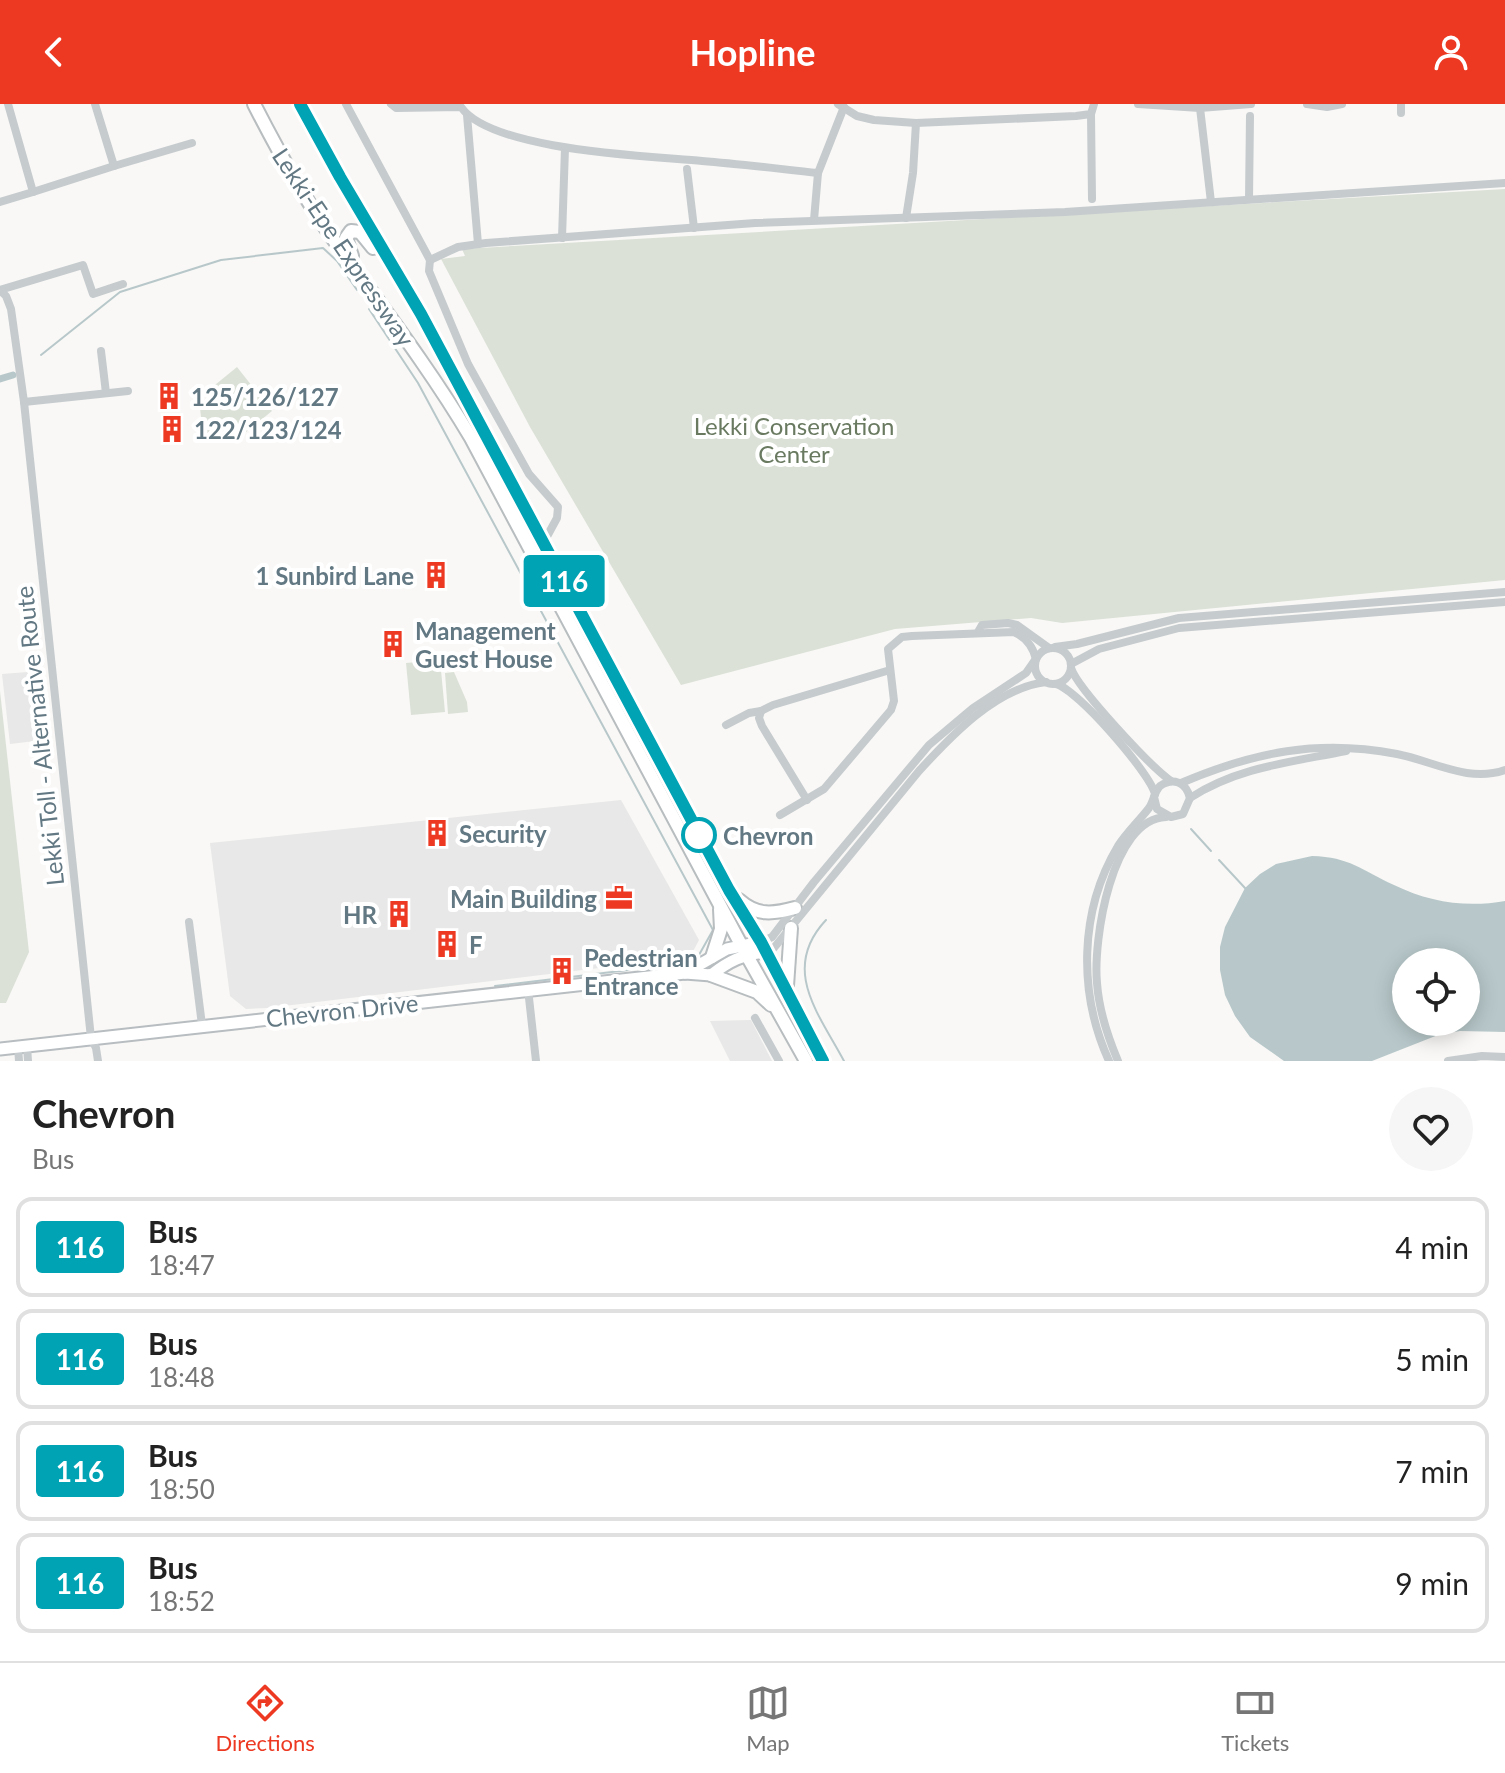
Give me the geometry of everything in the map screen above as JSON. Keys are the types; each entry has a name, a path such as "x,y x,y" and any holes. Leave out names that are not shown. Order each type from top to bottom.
{"highway":[{"name":"Lekki-Epe Expressway","path":"254,104 279,152 330,235 431,374 471,438 719,902 789,997 823,1061"},
{"name":"Lekki-Epe Expressway","path":"300,104 533,521 729,890 782,1016 806,1061"},
{"path":"362,276 347,244 346,238 351,231 360,232 385,266 396,273"},
{"path":"692,851 701,857 817,1061"},
{"path":"729,890 759,913 770,914 795,908"},
{"path":"712,957 721,929 719,902"},
{"path":"789,997 786,973 791,928"},
{"path":"711,975 757,992 782,1016"}],"main road":[{"name":"Chevron Drive","path":"685,973 727,949 754,948"},
{"path":"711,975 754,948"},
{"name":"Chevron Drive","path":"0,1049 528,989 685,973 711,975"}],"street":[{"path":"95,104 114,166"},
{"path":"346,104 430,260 429,271 468,364 529,474 558,507 556,519 544,542"},
{"path":"392,104 396,108 461,107 467,115 528,140 565,148 818,173"},
{"path":"1092,199 1091,114 1094,104"},
{"path":"1138,104 1200,108 1251,104"},
{"path":"1307,104 1327,107 1342,104"},
{"path":"814,220 818,173 841,106 857,116 874,120 916,123 1091,114"},
{"path":"1200,108 1211,202"},
{"path":"6,109 33,192"},
{"path":"467,115 478,244"},
{"path":"1249,199 1250,116"},
{"path":"906,218 916,123"},
{"path":"0,202 192,143"},
{"path":"562,238 565,148"},
{"path":"687,169 694,228"},
{"path":"430,260 458,247 478,244 694,228 814,220 1050,213 1505,183"},
{"path":"0,290 83,265 93,294 123,284"},
{"name":"Lekki Toll - Alternative Route","path":"0,290 11,309 24,402 91,1038 98,1061"},
{"path":"101,351 106,393"},
{"path":"24,402 128,391"},
{"path":"533,521 556,519"},
{"path":"754,948 772,937 823,870 929,745 973,708 1026,673 1043,650 1179,618 1505,592"},
{"path":"1056,684 1067,678 1071,666 1099,649 1179,628 1505,602"},
{"path":"978,632 982,625 1008,623 1025,629 1066,653 1078,684 1147,759 1189,792 1190,798 1183,814 1158,817 1130,840 1114,873 1101,917 1097,945 1098,996 1105,1028 1118,1061"},
{"path":"780,815 824,789 891,710 894,701 888,649 902,637 1010,632 1021,635 1033,649 1037,676 1068,688 1145,773 1157,809 1167,817"},
{"path":"726,725 749,713 890,670"},
{"path":"754,948 773,949 889,807 945,744 1007,696 1046,682"},
{"path":"761,711 759,718 762,726 807,800"},
{"path":"1109,1061 1095,1026 1088,993 1091,918 1101,881 1116,849 1160,786 1287,749 1332,747 1397,754 1461,773 1505,770"},
{"path":"1190,798 1236,775 1273,764 1354,750"},
{"path":"189,922 202,1025"},
{"path":"528,989 536,1061"},
{"path":"755,1018 779,1061"},
{"path":"19,1061 22,1047"},
{"path":"22,1047 28,1061"},
{"path":"1448,1061 1482,1056 1505,1057"}],"shaded area":[{"path":"28,672 35,741 10,744 2,674"},
{"path":"621,800 699,940 690,957 267,1008 246,1009 230,996 210,843"},
{"path":"1312,856 1325,857 1355,865 1407,891 1434,899 1476,904 1505,901 1505,1032 1480,1031 1480,948 1392,948 1392,1036 1435,1036 1372,1061 1284,1061 1250,1037 1235,1016 1225,995 1220,970 1220,947 1225,927 1245,888 1276,864"},
{"path":"751,1020 772,1061 730,1061 710,1021"}],"green space":[{"name":"Lekki Conservation Center","path":"1505,189 1505,580 1062,623 1031,618 895,629 681,685 530,427 441,259 465,256 462,249"},
{"path":"237,367 272,411 245,433 233,419 234,435 206,439 200,408 222,405 210,389"},
{"path":"440,660 445,712 411,715 406,663"},
{"path":"454,672 468,712 448,714 445,673"},
{"path":"0,691 29,952 6,1003 0,1003"}],"waterway":[{"path":"41,355 120,292 221,260 323,248 337,261 357,290"},
{"path":"369,309 418,383 713,930 695,962 495,986"},
{"path":"0,379 13,375"},
{"path":"1191,829 1211,851"},
{"path":"1219,860 1245,888"},
{"path":"826,920 813,938 806,956 805,974 815,1009 844,1061"}],"bus line":[{"name":"116","path":"300,104 421,314 823,1061"}],"place":[{"name":"125/126/127","path":"169,396"},
{"name":"122/123/124","path":"172,429"},
{"name":"1 Sunbird Lane","path":"436,575"},
{"name":"Management Guest House","path":"393,644"},
{"name":"Security","path":"437,833"},
{"name":"Chevron","path":"699,835"},
{"name":"Main Building","path":"619,898"},
{"name":"HR","path":"399,914"},
{"name":"F","path":"447,944"},
{"name":"Pedestrian Entrance","path":"562,971"}]}
